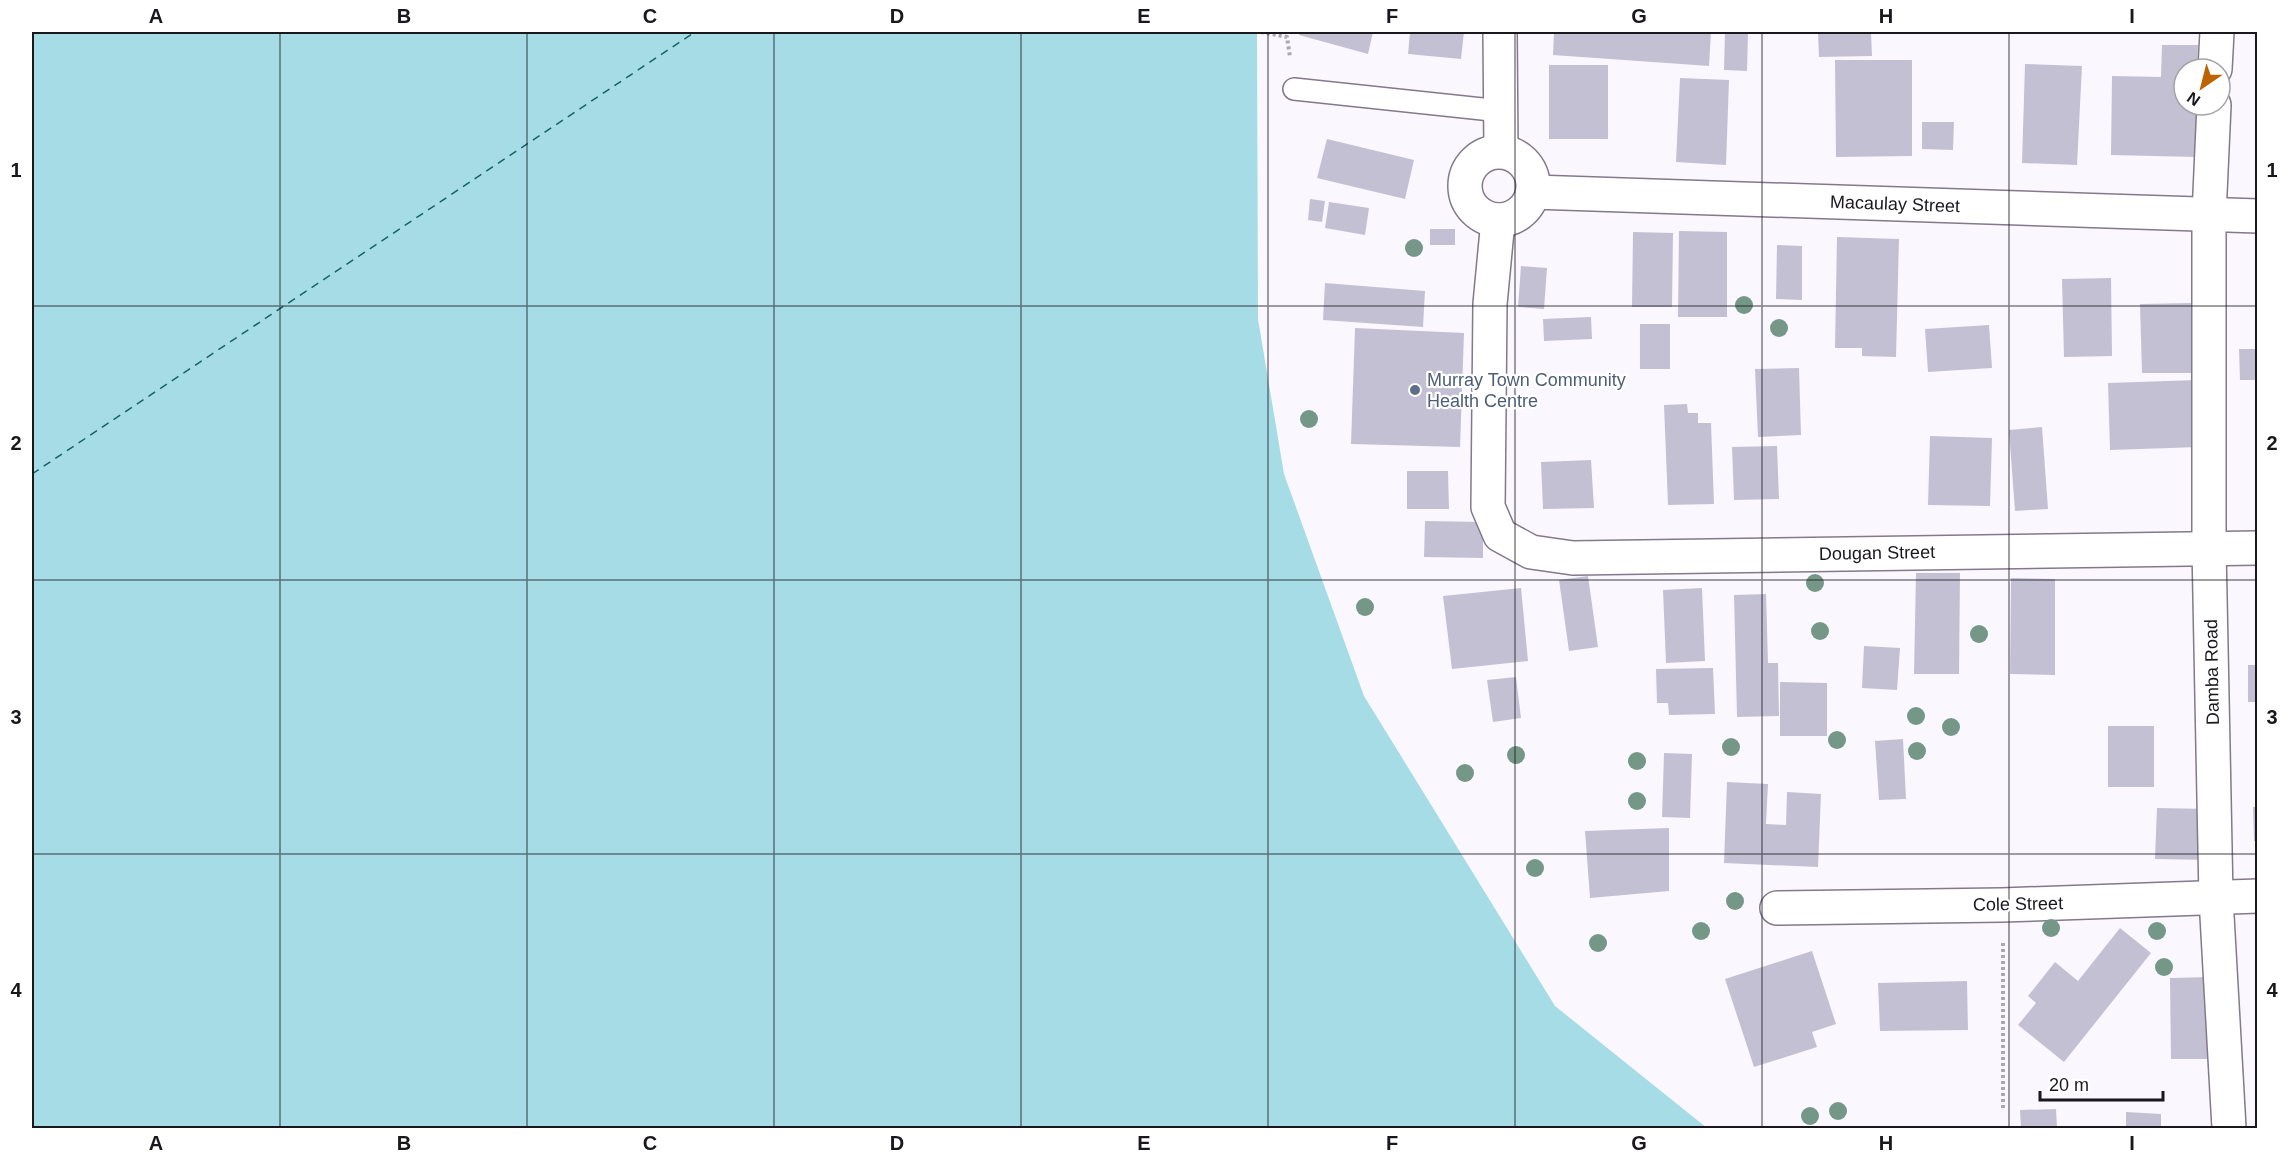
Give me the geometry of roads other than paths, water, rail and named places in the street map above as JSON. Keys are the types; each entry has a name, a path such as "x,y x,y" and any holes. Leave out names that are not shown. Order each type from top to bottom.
{"street":[{"path":"1500,32 1501,151"},
{"path":"2216,57 2217,32"},
{"name":"Damba Road","path":"2213,117 2209,215 2209,547 2216,898 2229,1128"},
{"path":"1501,151 1515,155 1526,164 1532,178 1533,192 1521,213 1510,219 1498,220 1485,217 1473,209 1466,197 1464,184 1467,171 1476,160 1487,152 1501,151"},
{"name":"Macaulay Street","path":"1533,192 2258,216"},
{"name":"Dougan Street","path":"1498,220 1490,304 1488,507 1500,535 1531,552 1573,558 2258,548"},
{"name":"Cole Street","path":"1778,908 2002,905 2258,896"}],"lane":[{"path":"1294,89 1501,111"}],"water":[{"path":"32,32 1257,32 1258,319 1284,474 1364,696 1555,1006 1707,1128 32,1128"}],"place":[{"name":"Murray Town Community Health Centre","path":"1415,390"}]}
